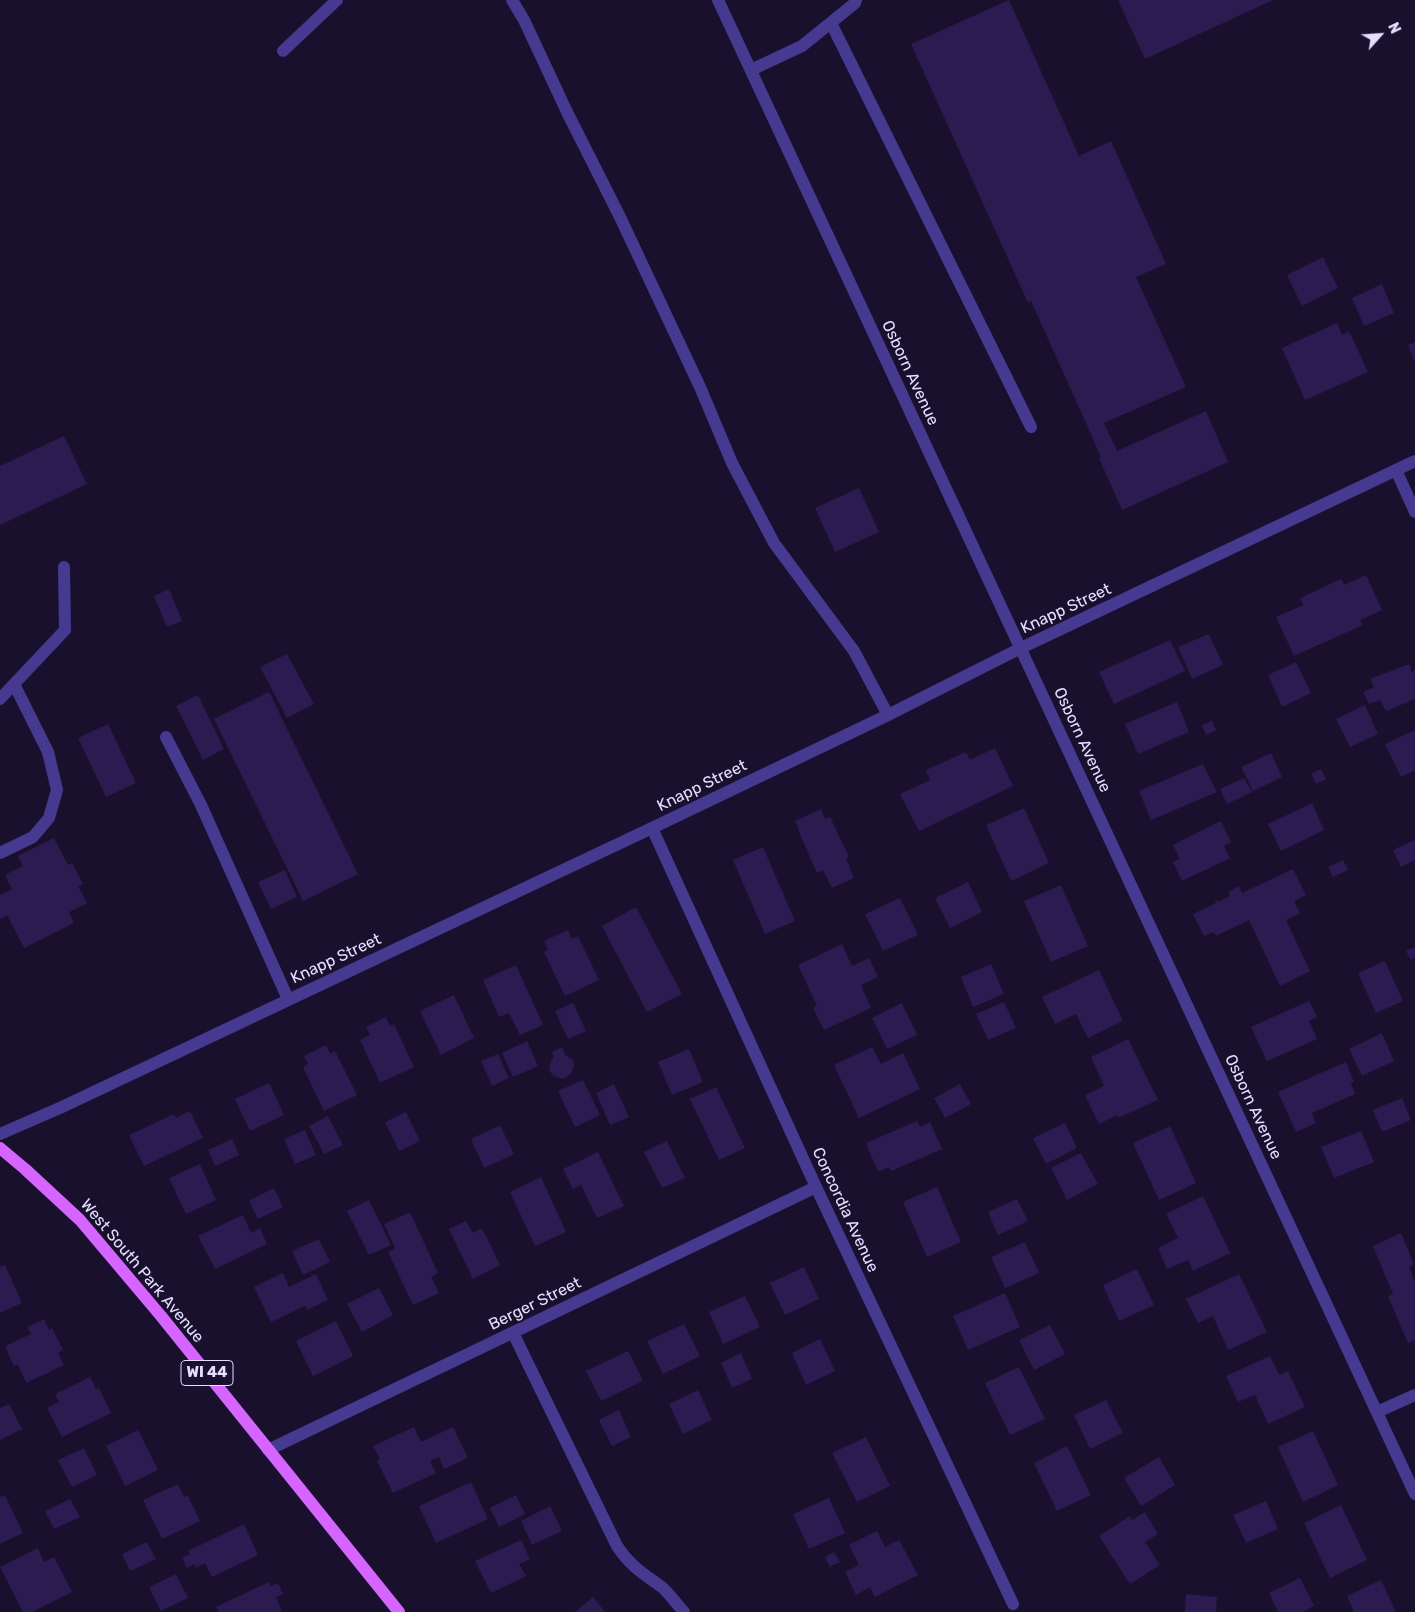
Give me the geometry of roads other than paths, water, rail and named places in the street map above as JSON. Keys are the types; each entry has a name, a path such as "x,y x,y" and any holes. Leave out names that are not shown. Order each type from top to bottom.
{"main road":[{"name":"West South Park Avenue","path":"0,1148 80,1220 160,1316 398,1612"}],"street":[{"path":"283,51 337,0"},
{"path":"512,0 524,20 567,112 620,217 700,387 732,463 770,535 812,596 854,651 888,715"},
{"name":"Osborn Avenue","path":"718,0 1415,1494"},
{"path":"751,70 802,46 855,3 856,0"},
{"path":"831,23 1031,427"},
{"name":"Knapp Street","path":"0,1134 62,1107 652,828 888,715 1021,648 1415,461"},
{"path":"1396,470 1415,512"},
{"path":"0,699 66,630 64,567"},
{"path":"0,853 33,837 49,818 57,790 48,752 14,684"},
{"path":"166,737 201,805 288,999"},
{"name":"Concordia Avenue","path":"652,828 816,1188 1013,1604"},
{"name":"Berger Street","path":"268,1450 816,1188"},
{"path":"513,1332 617,1546 625,1558 638,1571 664,1590 684,1612"},
{"path":"1377,1412 1415,1395"}]}
